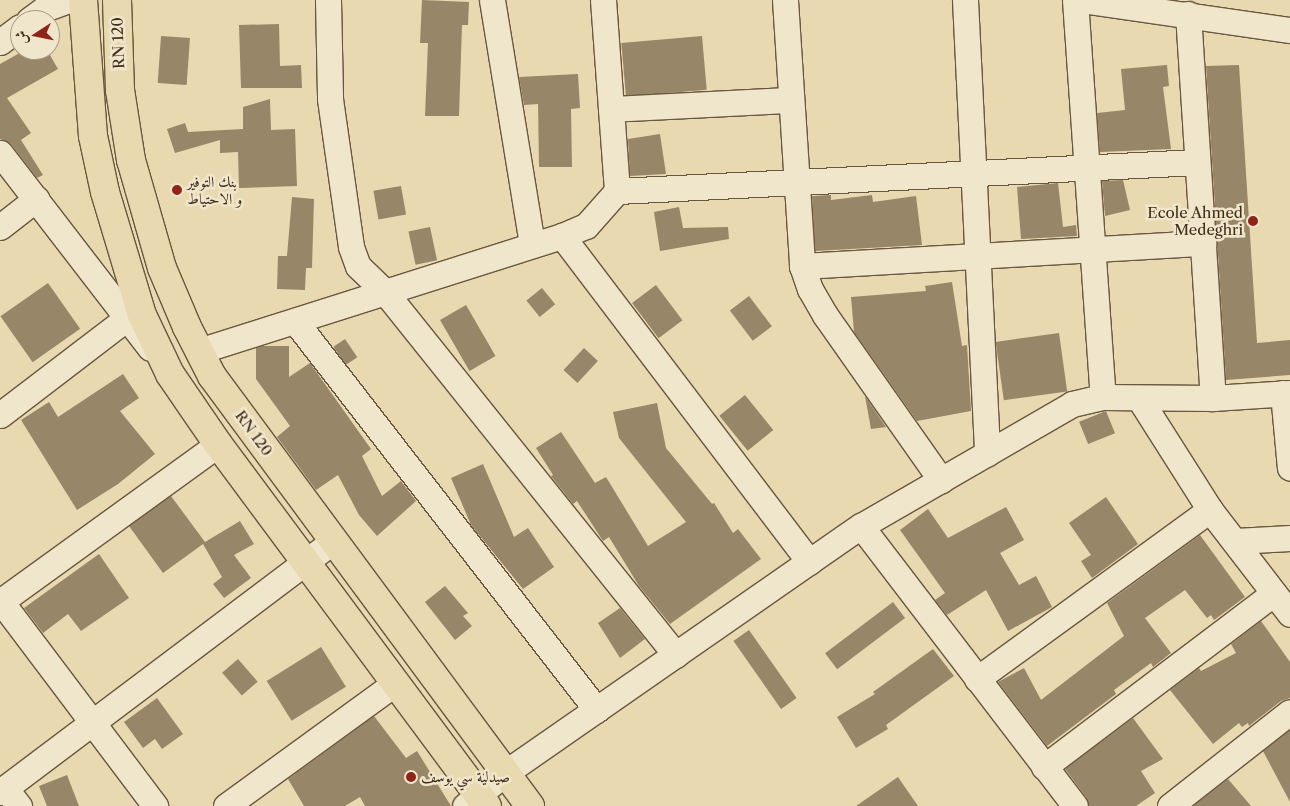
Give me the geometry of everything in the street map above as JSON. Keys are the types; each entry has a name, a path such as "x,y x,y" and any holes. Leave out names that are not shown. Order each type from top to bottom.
{"main road":[{"path":"83,0 93,136 105,192 142,315 170,374 218,444 304,562 395,682 477,802"},
{"name":"RN 120","path":"117,0 120,90 131,160 162,268 199,351 212,376 332,542 530,806"}],"street":[{"path":"43,10 69,0"},
{"path":"328,0 330,99 351,247 358,266 386,292 676,655"},
{"path":"492,0 532,246"},
{"path":"603,0 617,191"},
{"path":"785,0 795,181 802,266 810,290 825,315 941,480"},
{"path":"965,0 975,172 987,453"},
{"path":"1075,0 1104,397"},
{"path":"1081,0 1290,30"},
{"path":"1188,14 1213,398"},
{"path":"611,109 790,100"},
{"path":"0,153 170,374"},
{"path":"199,351 562,236 586,226 617,191 1198,162"},
{"path":"0,227 36,199"},
{"path":"562,236 809,562"},
{"path":"802,266 1093,252 1203,243"},
{"path":"0,415 127,318"},
{"path":"295,321 597,710"},
{"path":"477,802 505,773 861,526 1072,404 1104,397 1213,398 1286,393 1290,468"},
{"path":"1140,398 1210,510 1290,614"},
{"path":"155,806 0,601 218,444"},
{"path":"978,679 1210,510"},
{"path":"861,526 1075,806"},
{"path":"1234,542 1290,538"},
{"path":"8,795 92,723 332,542"},
{"path":"1044,766 1274,593"},
{"path":"226,806 395,682"},
{"path":"1170,806 1290,712"}],"building":[{"path":"422,0 469,2 468,25 462,25 459,116 425,116 428,43 420,43"},
{"path":"279,24 280,66 301,65 302,88 241,88 239,25"},
{"path":"161,36 190,38 187,85 158,83"},
{"path":"702,36 707,90 626,97 621,43"},
{"path":"10,58 10,60 53,60 58,69 7,98 31,133 21,140 43,175 37,178 11,144 0,139 0,64"},
{"path":"1167,65 1169,86 1163,87 1171,149 1100,152 1097,113 1125,110 1121,69"},
{"path":"1239,65 1257,343 1290,340 1290,375 1226,380 1206,66"},
{"path":"578,74 580,108 571,109 572,167 539,167 538,104 524,105 519,77"},
{"path":"270,99 271,130 295,129 297,186 239,188 238,152 220,153 220,140 175,153 167,129 185,123 188,132 243,129 243,107"},
{"path":"660,134 666,174 630,176 628,139"},
{"path":"1123,180 1130,210 1105,216 1102,181"},
{"path":"1058,183 1063,227 1076,225 1077,236 1021,239 1017,187"},
{"path":"401,186 406,215 378,219 373,191"},
{"path":"831,195 831,200 872,195 873,202 916,196 922,245 815,251 812,196"},
{"path":"292,197 314,199 312,268 306,268 305,290 277,289 278,256 287,256"},
{"path":"679,207 683,228 728,227 729,239 660,251 654,212"},
{"path":"430,227 437,260 416,265 408,232"},
{"path":"952,282 962,346 967,345 971,411 917,421 854,332 851,297 926,291 925,286"},
{"path":"48,283 80,329 33,362 0,316"},
{"path":"656,285 682,320 659,338 632,303"},
{"path":"542,288 555,304 540,317 526,301"},
{"path":"749,296 772,326 753,341 730,310"},
{"path":"466,305 496,356 470,371 440,320"},
{"path":"1059,333 1067,391 1004,400 996,342"},
{"path":"345,339 357,357 346,365 333,347"},
{"path":"262,346 289,346 289,377 310,363 371,449 362,456 382,496 401,481 416,501 377,536 359,515 338,475 316,490 277,437 290,426 256,379 256,348"},
{"path":"584,348 598,361 577,383 564,370"},
{"path":"123,374 139,398 120,411 155,454 118,484 77,510 21,420 49,402 58,417"},
{"path":"745,395 773,430 748,451 719,416"},
{"path":"865,396 886,427 871,429"},
{"path":"657,403 666,448 712,504 714,503 733,533 738,529 761,559 670,624 639,586 609,537 603,541 577,501 573,504 551,476 553,475 536,448 561,432 595,483 606,477 648,546 686,522 619,438 613,412"},
{"path":"1106,411 1115,433 1088,444 1079,422"},
{"path":"483,464 514,537 528,528 554,567 523,589 471,525 451,478"},
{"path":"171,496 205,542 240,521 254,544 234,555 251,578 224,598 213,584 222,577 203,544 163,573 129,526"},
{"path":"1106,497 1138,544 1092,578 1081,561 1091,555 1069,523"},
{"path":"1006,507 1024,540 1000,553 1019,585 1036,576 1052,607 1008,631 986,590 947,615 935,600 945,593 900,530 928,509 948,538"},
{"path":"1200,535 1245,597 1214,620 1211,615 1207,618 1185,590 1145,618 1171,653 1153,667 1151,663 1114,690 1116,694 1047,746 998,682 1024,668 1041,700 1124,636 1107,603"},
{"path":"99,554 129,598 81,631 68,614 43,633 24,608"},
{"path":"445,586 468,613 463,616 472,626 455,640 425,602"},
{"path":"893,602 905,618 837,669 825,653"},
{"path":"620,608 645,639 620,658 598,623"},
{"path":"1261,621 1290,662 1290,698 1281,701 1249,726 1248,723 1242,727 1239,723 1213,744 1170,690 1199,668 1201,671 1236,653 1231,644"},
{"path":"749,630 797,698 781,709 733,641"},
{"path":"321,647 346,687 292,721 267,681"},
{"path":"933,649 954,676 886,725 888,729 856,748 837,717 875,694 873,692"},
{"path":"238,659 258,682 242,695 222,673"},
{"path":"157,698 183,734 162,749 155,739 143,748 124,722"},
{"path":"374,716 406,758 417,751 451,806 365,806 360,797 345,806 304,806 288,779"},
{"path":"1133,718 1163,759 1141,771 1155,793 1136,806 1089,806 1086,797 1065,769"},
{"path":"1290,730 1290,802 1263,751"},
{"path":"67,775 79,806 47,806 39,786"},
{"path":"898,777 918,806 856,806"},
{"path":"1228,779 1251,806 1193,806"}],"place":[{"name":"بنك التوفير و الاحتياط","path":"177,190"},
{"name":"Ecole Ahmed Medeghri","path":"1253,221"},
{"name":"صيدلية سي يوسف","path":"411,777"}]}
